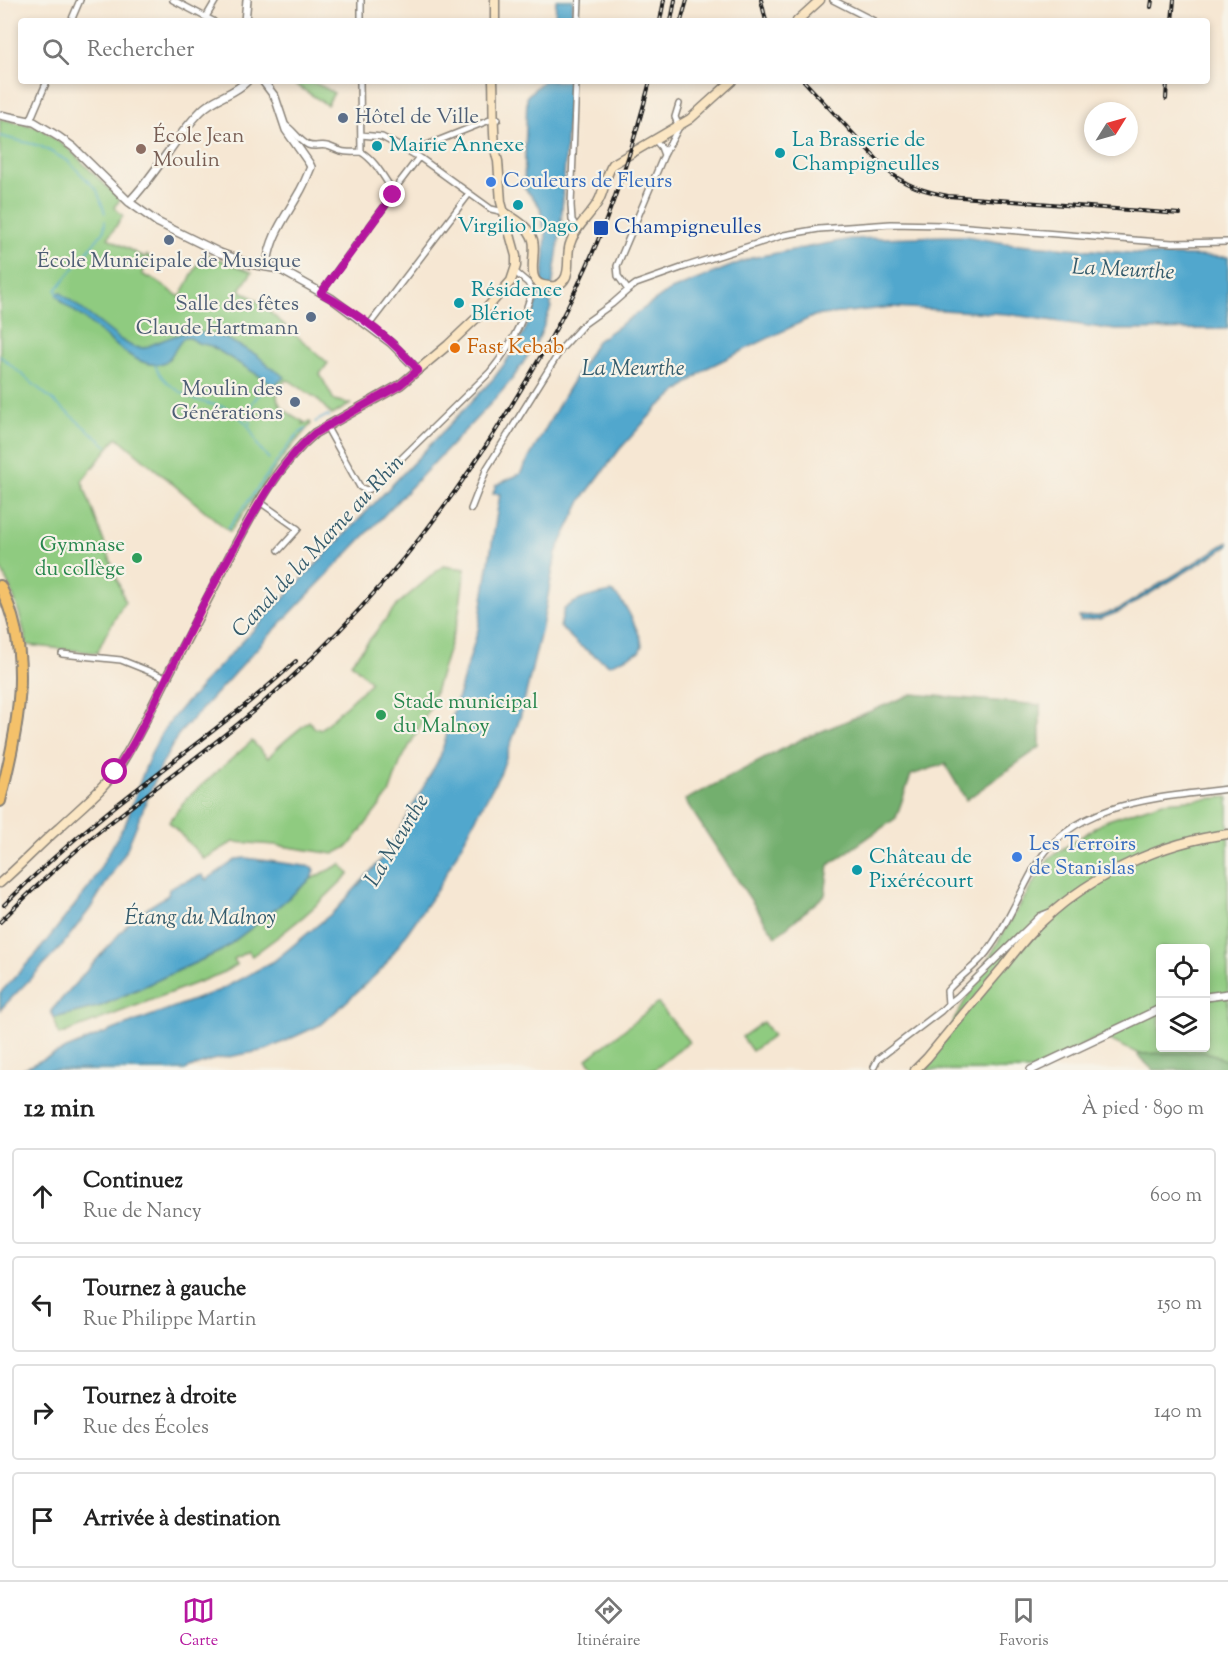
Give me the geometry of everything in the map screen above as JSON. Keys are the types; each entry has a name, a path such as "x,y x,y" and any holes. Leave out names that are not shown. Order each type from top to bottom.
{"highway":[{"path":"0,586 15,627 20,664 18,717 0,801"}],"main road":[{"path":"493,0 493,18"},
{"path":"800,18 820,0"},
{"path":"0,883 27,860 115,772 151,710 214,585 260,502 292,457 306,441 327,426 400,385 486,309 510,282 515,272 516,256 501,199 496,156 495,84"},
{"path":"504,212 519,221 534,242 533,273 535,279 539,284 555,287 563,282 567,273 568,249 577,228 599,199 613,164 679,127 729,84"},
{"path":"511,233 528,231"},
{"path":"915,1070 1031,932 1054,910 1083,889 1141,858 1184,843 1228,834"},
{"path":"0,891 27,860"},
{"path":"921,1070 927,1058"}],"street":[{"path":"72,18 80,0"},
{"path":"173,0 206,17 216,0"},
{"path":"188,8 192,0"},
{"path":"246,18 247,0"},
{"path":"361,0 361,18"},
{"path":"578,18 579,0"},
{"path":"834,0 868,18"},
{"path":"30,121 45,84"},
{"path":"129,202 202,109 231,94 243,84"},
{"path":"265,84 275,98 286,130 311,167 301,190 274,235 267,265"},
{"path":"360,84 361,152"},
{"path":"576,84 571,205 572,220 577,228"},
{"path":"628,290 618,276 617,266 664,155 679,127 675,117 679,104"},
{"path":"0,115 41,125 73,147 129,202 157,222 207,247 250,264 267,265 284,271 338,303 399,350 418,370"},
{"path":"321,293 393,195 393,190 416,156 417,149 496,119"},
{"path":"285,125 307,144 317,147 329,146 343,152 361,152 370,158 393,190"},
{"path":"361,135 382,137 416,156 491,210 504,212"},
{"path":"657,139 665,142 668,148"},
{"path":"657,139 664,155"},
{"path":"369,325 469,194"},
{"path":"471,509 487,468 562,348 584,324 636,284 762,241 819,229 920,224 1172,243 1228,242"},
{"path":"327,426 360,487 370,489 490,372 505,353 517,333 532,292 528,283 515,272"},
{"path":"260,502 298,529 279,550"},
{"path":"62,654 121,660 166,678"},
{"path":"948,1004 946,1002 947,991 987,952 1036,866 1047,850 1062,835 1087,819 1134,803 1228,789"},
{"path":"874,1067 878,1059 941,1011 1040,916 1054,910"},
{"path":"1210,996 1228,994"},
{"path":"1031,1070 1156,1011"}],"green space":[{"path":"317,84 334,93 327,105 296,85"},
{"path":"0,119 38,127 70,150 120,200 114,207 123,216 108,238 145,258 147,255 151,258 142,274 180,297 204,253 252,272 240,290 255,299 328,363 320,374 334,400 351,404 332,415 317,399 286,380 277,394 280,405 304,422 303,424 310,422 311,424 287,452 230,532 117,437 82,481 125,601 97,653 27,645 16,605 0,567"},
{"name":"Stade municipal du Malnoy","path":"443,566 465,569 458,619 430,708 400,763 389,794 349,846 334,854 275,845 233,842 204,859 169,822 187,798 252,741 268,758 309,721 320,730 371,682 351,663 398,604"},
{"path":"912,694 1040,705 1040,747 966,800 945,764 911,775 896,818 829,865 825,895 776,936 685,800 798,741"},
{"path":"1228,797 1228,1062 1204,1052 1139,1054 1101,1036 1033,1070 926,1070 1006,928 1049,858 1105,821 1163,802"},
{"path":"341,864 349,874 303,917 252,956 248,951 234,959 237,965 220,974 59,1035 54,1018 101,1006 221,951 311,879"},
{"path":"658,1003 689,1042 654,1070 596,1070 587,1059"},
{"path":"763,1022 773,1036 752,1051 742,1037"},
{"path":"1204,1052 1228,1062 1228,1070 1153,1070 1138,1056 1139,1054"}],"water":[{"path":"556,0 573,0 572,18 555,18"},
{"path":"540,84 570,84 561,227 551,307 540,336 513,378 496,398 263,642 178,735 159,770 126,851 90,909 60,948 0,1010 0,993 37,953 90,886 125,825 147,763 165,728 200,689 200,686 494,378 515,347 537,303 544,268 546,228 543,227 539,205 524,188 527,96"},
{"name":"La Meurthe","path":"966,236 1005,243 1156,255 1228,257 1228,329 1115,330 1007,314 892,307 814,316 707,368 657,408 620,449 582,499 556,553 542,627 520,718 501,772 438,888 383,968 322,1024 266,1050 212,1060 184,1070 21,1070 102,1034 220,990 274,961 336,910 386,854 440,757 478,630 500,494 493,494 496,485 520,474 597,341 669,291 751,258 850,239"},
{"path":"60,292 133,347 144,348 188,331 211,334 223,337 257,355 285,377 274,385 211,346 185,337 165,362 145,363 123,351 63,303 57,295"},
{"path":"1228,542 1228,546 1121,611 1100,619 1080,621 1079,617 1099,616 1119,609"},
{"path":"612,592 629,613 642,646 639,652 609,665 580,646 560,627 564,609 575,602"},
{"name":"Étang du Malnoy","path":"246,858 312,867 314,870 311,879 221,951 101,1006 54,1018 51,1011 136,915 168,895 169,889 173,886 202,875 206,880 237,859"}],"waterway":[{"path":"0,136 40,146 68,161 97,190 105,213"},
{"path":"58,295 56,290 104,231 105,221"},
{"path":"0,356 107,446"},
{"path":"155,365 163,378 183,394 208,404 224,407 239,416 248,425 257,444 269,459"},
{"path":"250,424 251,405 271,383"},
{"path":"315,422 328,415 329,417"},
{"path":"228,529 291,442 306,429"}],"railway":[{"path":"661,18 664,0"},
{"path":"672,18 675,0"},
{"path":"682,18 687,0"},
{"path":"761,0 765,18"},
{"path":"1151,7 1152,0"},
{"path":"1172,18 1174,0"},
{"path":"0,922 88,841 224,735 300,669 368,600 429,526 458,487 511,406 570,302 589,262 619,186 649,84"},
{"path":"807,84 886,169 900,180 915,187 948,196 1180,214"},
{"path":"1166,99 1167,84"},
{"path":"4,905 52,859 90,827 225,721 296,661"}],"place":[{"name":"Hôtel de Ville","path":"343,118"},
{"name":"Mairie Annexe","path":"377,146"},
{"name":"École Jean Moulin","path":"141,149"},
{"name":"La Brasserie de Champigneulles","path":"780,153"},
{"name":"Couleurs de Fleurs","path":"491,182"},
{"name":"Virgilio Dago","path":"518,205"},
{"name":"Champigneulles","path":"601,228"},
{"name":"École Municipale de Musique","path":"169,240"},
{"name":"Résidence Blériot","path":"459,303"},
{"name":"Salle des fêtes Claude Hartmann","path":"311,317"},
{"name":"Fast Kebab","path":"455,348"},
{"name":"Moulin des Générations","path":"295,402"},
{"name":"Gymnase du collège","path":"137,558"},
{"name":"Stade municipal du Malnoy","path":"381,715"},
{"name":"Les Terroirs de Stanislas","path":"1017,857"},
{"name":"Château de Pixérécourt","path":"857,870"}],"route":[{"path":"115,772 151,710 236,545 267,491 287,462 315,433 400,385 418,370 384,336 321,293 393,195"}],"water label":[{"name":"Canal de la Marne au Rhin","path":"319,547"}]}
